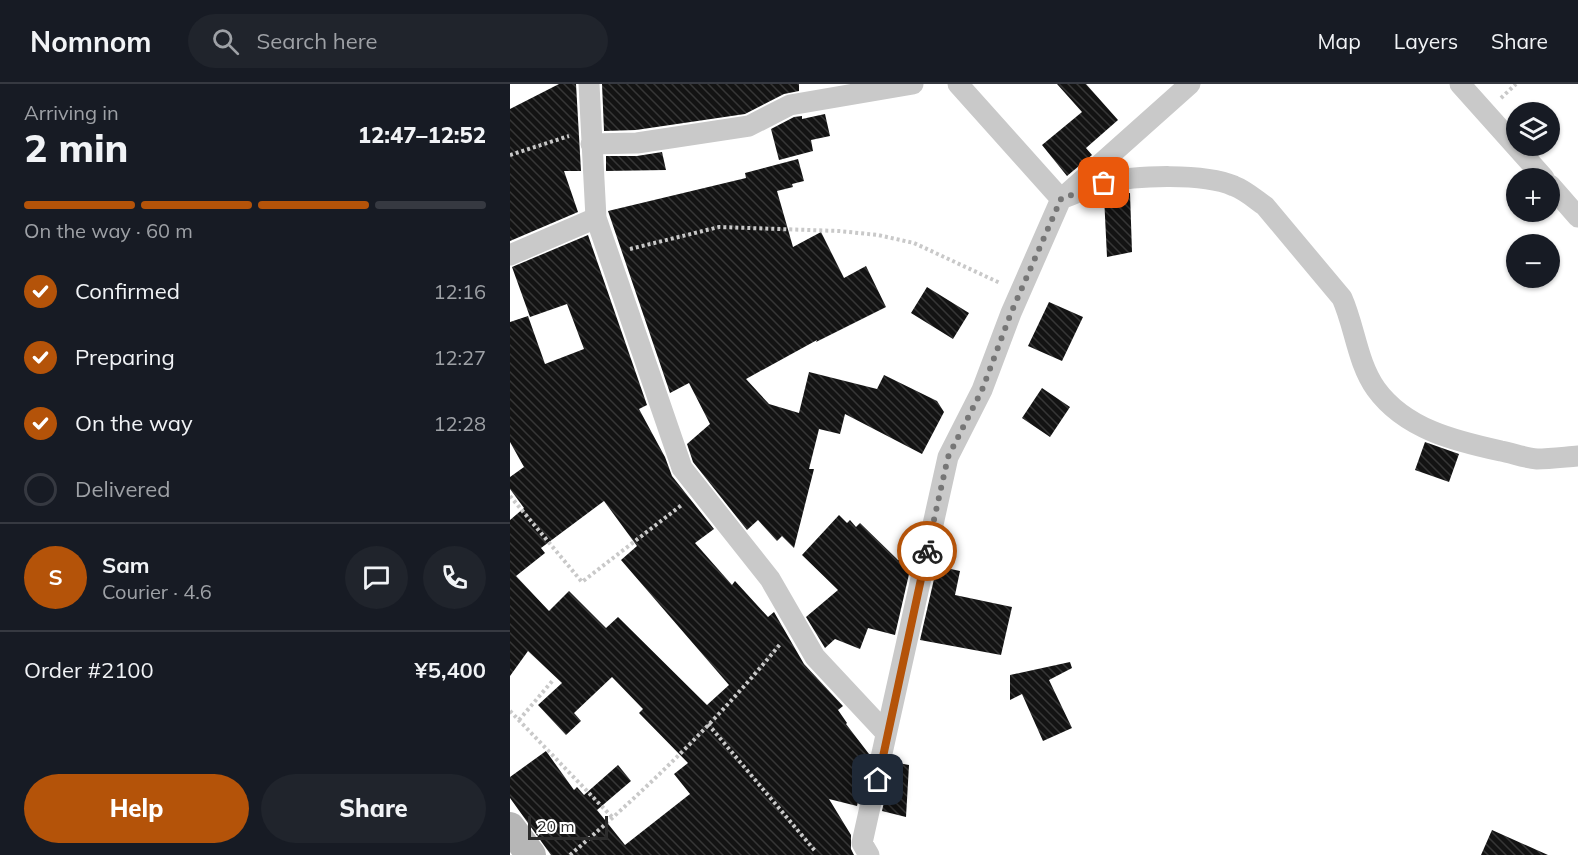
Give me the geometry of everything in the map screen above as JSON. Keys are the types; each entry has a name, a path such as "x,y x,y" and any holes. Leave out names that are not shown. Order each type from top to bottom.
{"main road":[{"path":"510,827 531,855"}],"street":[{"path":"590,84 596,218 682,468 770,579 815,657 886,733"},
{"path":"591,137 637,143 749,126 790,105 913,84"},
{"path":"958,84 1061,199"},
{"path":"869,855 862,843 948,457 982,390 1020,291 1061,199 1190,84"},
{"path":"1460,84 1535,168"},
{"path":"1061,199 1104,183 1141,177 1195,178 1233,185 1265,206 1342,298 1350,315 1361,358 1375,388 1394,410 1432,432 1472,444 1536,459 1578,456"},
{"path":"1560,196 1578,217"},
{"path":"510,255 596,218"}],"path":[{"path":"510,155 591,137"},
{"path":"609,254 720,227 839,231 878,235 914,243 1020,291"},
{"path":"510,496 582,582 700,490"},
{"path":"570,855 613,818 749,683 796,626"},
{"path":"519,720 554,679"},
{"path":"510,711 613,818"},
{"path":"708,724 816,852"}],"building":[{"path":"559,84 576,84 581,171 564,171 578,212 510,241 510,109"},
{"path":"602,84 799,84 799,91 784,94 745,114 636,130 604,131"},
{"path":"1057,84 1086,84 1118,120 1086,148 1092,155 1067,176 1042,145 1082,112"},
{"path":"825,114 830,136 811,140 813,151 779,160 771,129 794,117 802,116 802,119"},
{"path":"662,152 666,170 606,171 606,156 637,156"},
{"path":"798,159 804,181 792,184 793,187 777,191 793,247 821,232 844,278 866,266 886,307 816,342 817,340 746,379 769,404 799,413 809,372 877,389 884,375 937,401 944,412 922,454 845,414 840,434 819,429 809,469 814,469 794,548 782,536 777,541 758,520 747,530 693,462 687,444 710,424 689,383 670,393 608,211 746,178 745,173"},
{"path":"1130,193 1132,252 1107,257 1104,196"},
{"path":"588,235 647,405 639,409 665,457 672,476 714,529 695,543 732,585 735,581 768,617 774,612 804,664 843,706 838,710 869,754 857,806 829,799 851,835 851,849 854,855 551,855 510,798 510,777 546,751 574,790 577,787 584,795 618,765 631,781 597,810 625,845 690,794 674,774 688,763 639,713 643,709 612,677 574,713 581,721 566,735 538,705 562,683 528,651 510,676 510,520 524,508 510,489 510,477 524,467 510,442 510,322 528,316 545,364 584,349 567,304 530,317 512,267","holes":["604,501 637,546 621,560 729,685 707,705 618,617 606,628 569,591 549,611 516,576 545,553 541,548"]},
{"path":"927,287 969,313 953,339 911,313"},
{"path":"1049,302 1083,317 1062,361 1028,346"},
{"path":"1042,388 1070,407 1050,437 1022,418"},
{"path":"1425,442 1459,454 1449,482 1415,470"},
{"path":"839,515 847,523 850,520 856,527 860,523 898,560 912,561 895,635 868,628 860,649 835,639 825,648 806,617 838,590 802,555"},
{"path":"937,566 960,571 955,595 1012,607 1001,655 920,640"},
{"path":"1070,662 1072,668 1049,680 1072,728 1043,741 1022,694 1010,700 1010,675"},
{"path":"893,762 909,765 906,817 882,811"},
{"path":"1492,830 1548,855 1481,855"}],"way so far":[{"path":"927,551 948,457 982,390 1011,313 1061,199 1104,183"}],"route":[{"path":"878,780 886,733 927,551"}]}
